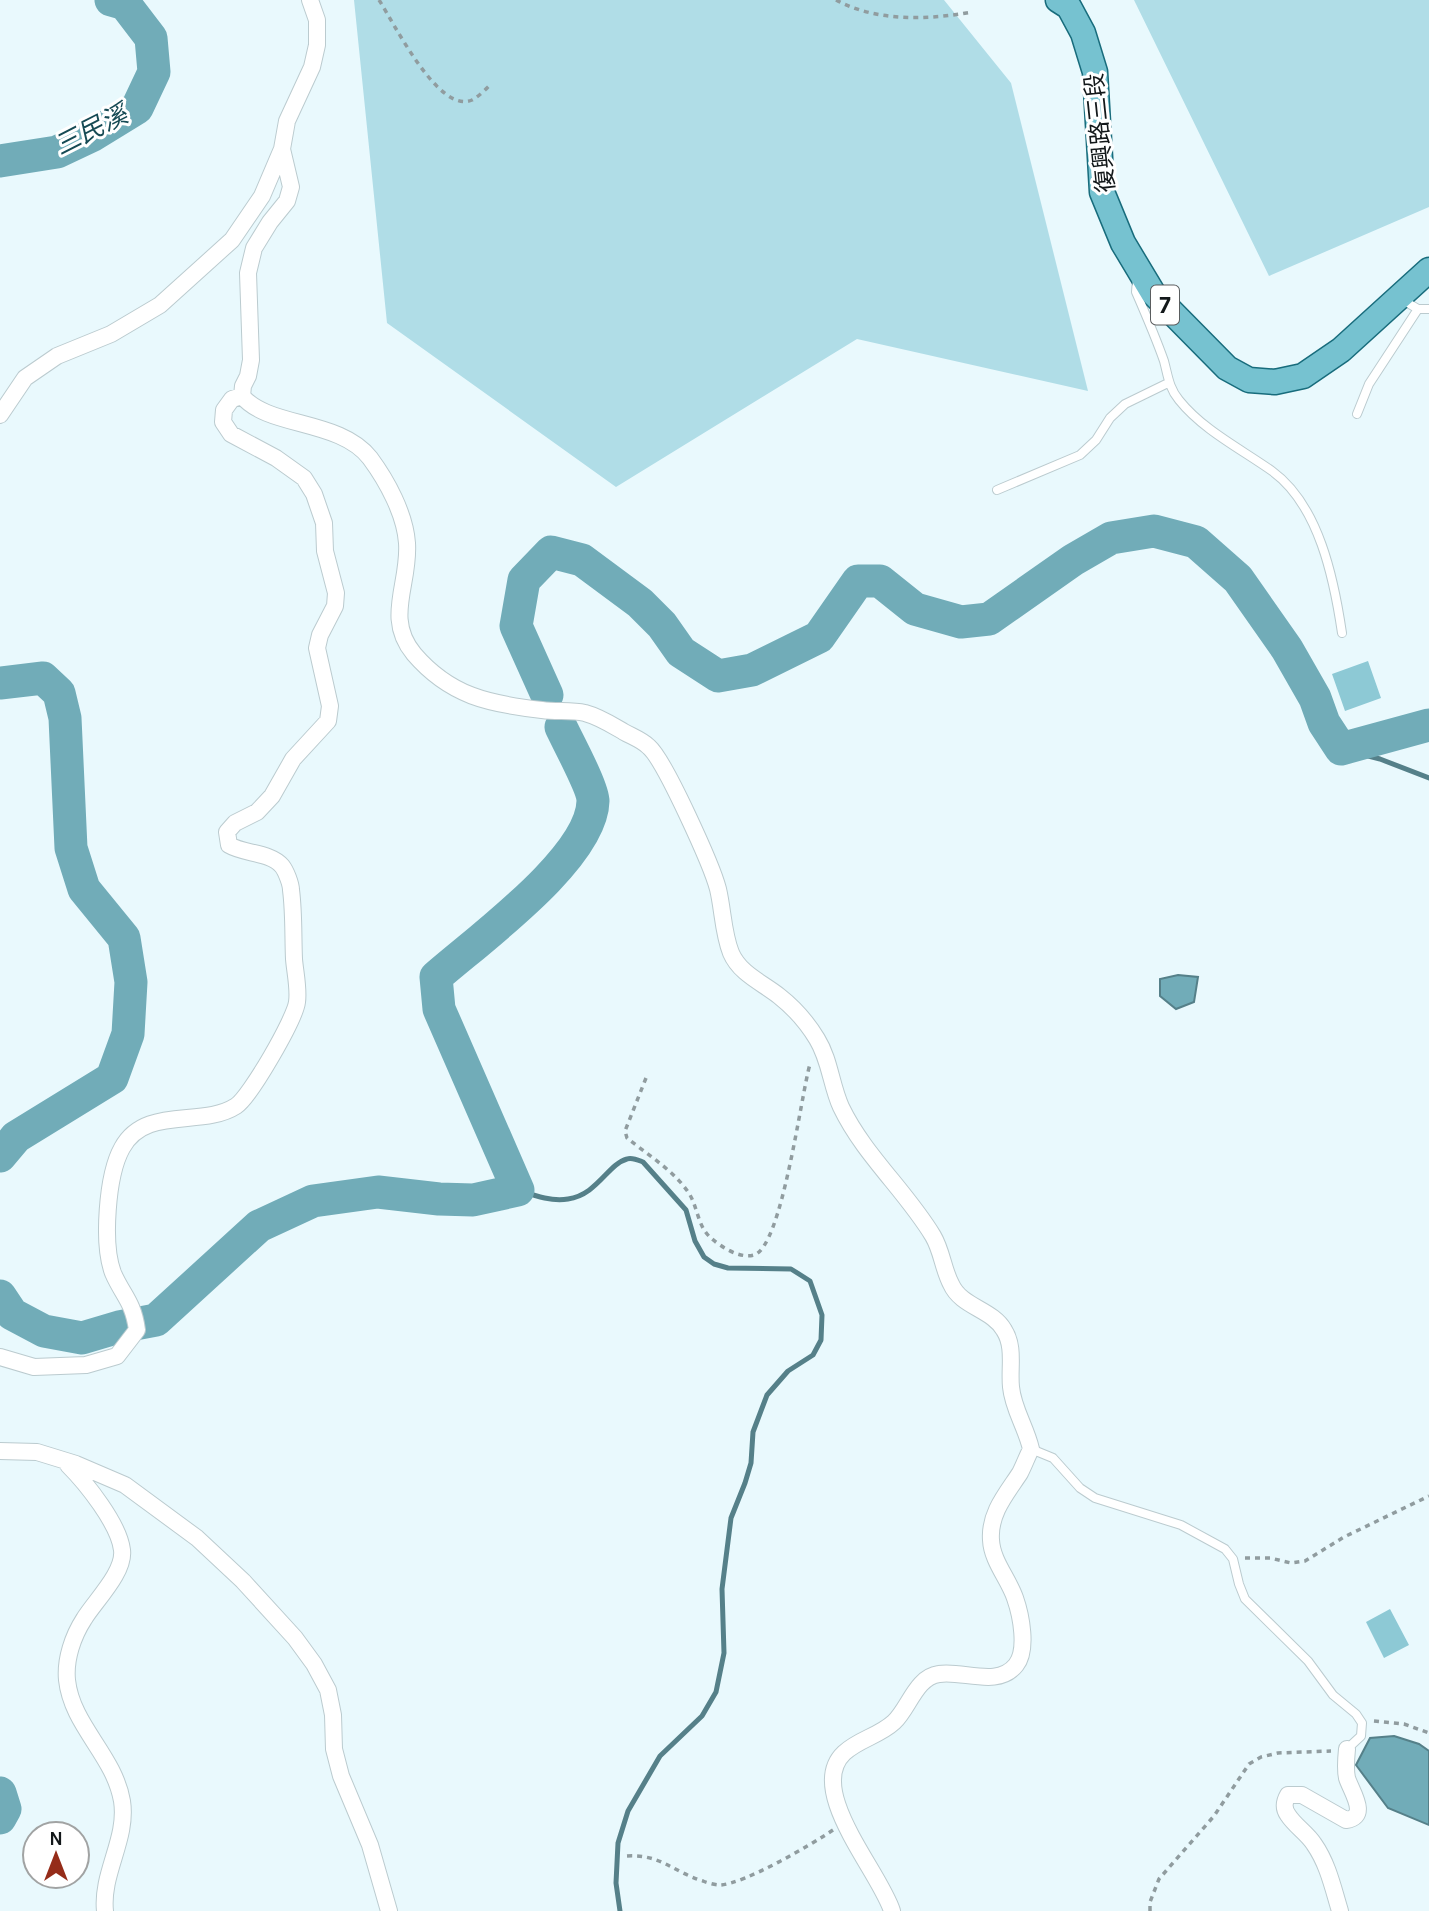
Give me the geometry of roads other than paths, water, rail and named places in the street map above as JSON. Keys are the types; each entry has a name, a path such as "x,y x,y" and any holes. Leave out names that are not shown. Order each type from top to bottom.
{"main road":[{"name":"復興路三段","path":"1058,0 1069,6 1083,33 1095,72 1102,192 1123,243 1153,293 1227,369 1249,380 1275,382 1303,376 1408,303 1429,270"}],"street":[{"path":"0,415 25,378 57,356 111,334 160,305 232,240 262,196 282,149 288,121 312,67 317,45 317,20 310,0"},
{"path":"282,149 291,187 287,201 254,248 248,273 252,350 242,396 248,403 264,411 333,433 354,443 369,457 402,519 407,541 407,563 398,624 415,654 448,686 471,697 544,710 590,714 645,743 655,752 685,811 717,885 730,951 737,963 781,997 817,1039 829,1063 841,1108 868,1150 935,1239 959,1297 998,1322 1006,1332 1010,1345 1011,1389 1031,1448 1021,1471 995,1512 990,1538 993,1554 1015,1599 1022,1638 1016,1665 1003,1674 987,1677 956,1673 934,1674 921,1683 898,1718 886,1730 856,1744 843,1754 835,1767 833,1783 844,1823 887,1894 892,1911"},
{"path":"0,1357 34,1367 86,1365 117,1356 137,1330 134,1312 114,1275 107,1254 107,1217 121,1149 134,1133 148,1125 164,1120 225,1113 240,1104 271,1056 297,1002 291,887 282,866 271,859 238,851 229,845 227,832 235,823 257,812 272,796 293,759 328,721 328,691 317,648 320,635 335,606 336,593 325,551 324,523 314,494 304,478 276,458 232,434 223,422 224,410 232,400 242,396"},
{"path":"0,1451 37,1452 125,1485 197,1538 243,1581 295,1638 314,1664 328,1690 334,1749 341,1776 370,1844 389,1911"},
{"path":"64,1460 90,1487 110,1520 122,1549 121,1563 82,1621 69,1652 67,1680 74,1708 106,1757 121,1800 123,1817 103,1897 105,1911"},
{"path":"1340,1911 1327,1867 1312,1840 1290,1819 1284,1801 1288,1795 1302,1795 1346,1820 1357,1815 1359,1807 1348,1780 1345,1764 1347,1749"}],"lane":[{"path":"1137,269 1136,292 1164,363 1168,383 1195,418 1275,473 1294,492 1328,558 1342,633"},
{"path":"1357,414 1408,303 1429,309"},
{"path":"998,490 1080,455 1125,404 1168,383"},
{"path":"1031,1448 1053,1458 1080,1488 1095,1498 1181,1525 1225,1549 1233,1559 1245,1599 1308,1661 1333,1695 1363,1723 1360,1736 1347,1749"}],"waterway":[{"name":"三民溪","path":"0,161 57,152 93,135 137,108 154,72 151,38 125,4 111,0"},
{"path":"547,695 516,626 524,580 551,552 582,560 640,603 662,625 681,652 718,676 752,670 819,637 858,581 880,581 915,609 961,622 989,619 1073,560 1111,538 1154,531 1196,542 1238,579 1287,649 1315,698 1324,723 1341,749 1429,725"},
{"path":"0,683 43,678 59,693 65,718 71,848 84,889 124,938 131,982 128,1034 112,1078 16,1137 0,1156"},
{"path":"0,1296 12,1314 44,1331 82,1338 156,1320 259,1226 313,1201 378,1192 473,1200 518,1190 439,1009 436,977 504,920 554,872 574,847 588,823 592,795 561,727"},
{"path":"1341,749 1380,759 1429,778"},
{"path":"518,1190 549,1199 568,1199 587,1192 620,1162 631,1158 643,1162 686,1210 695,1241 704,1257 714,1264 728,1268 791,1269 810,1281 822,1315 821,1340 813,1355 788,1371 767,1395 753,1432 751,1463 731,1518 722,1589 724,1653 716,1692 702,1716 660,1756 628,1811 618,1843 616,1883 620,1911"},
{"path":"0,1793 5,1809 0,1818"}]}
